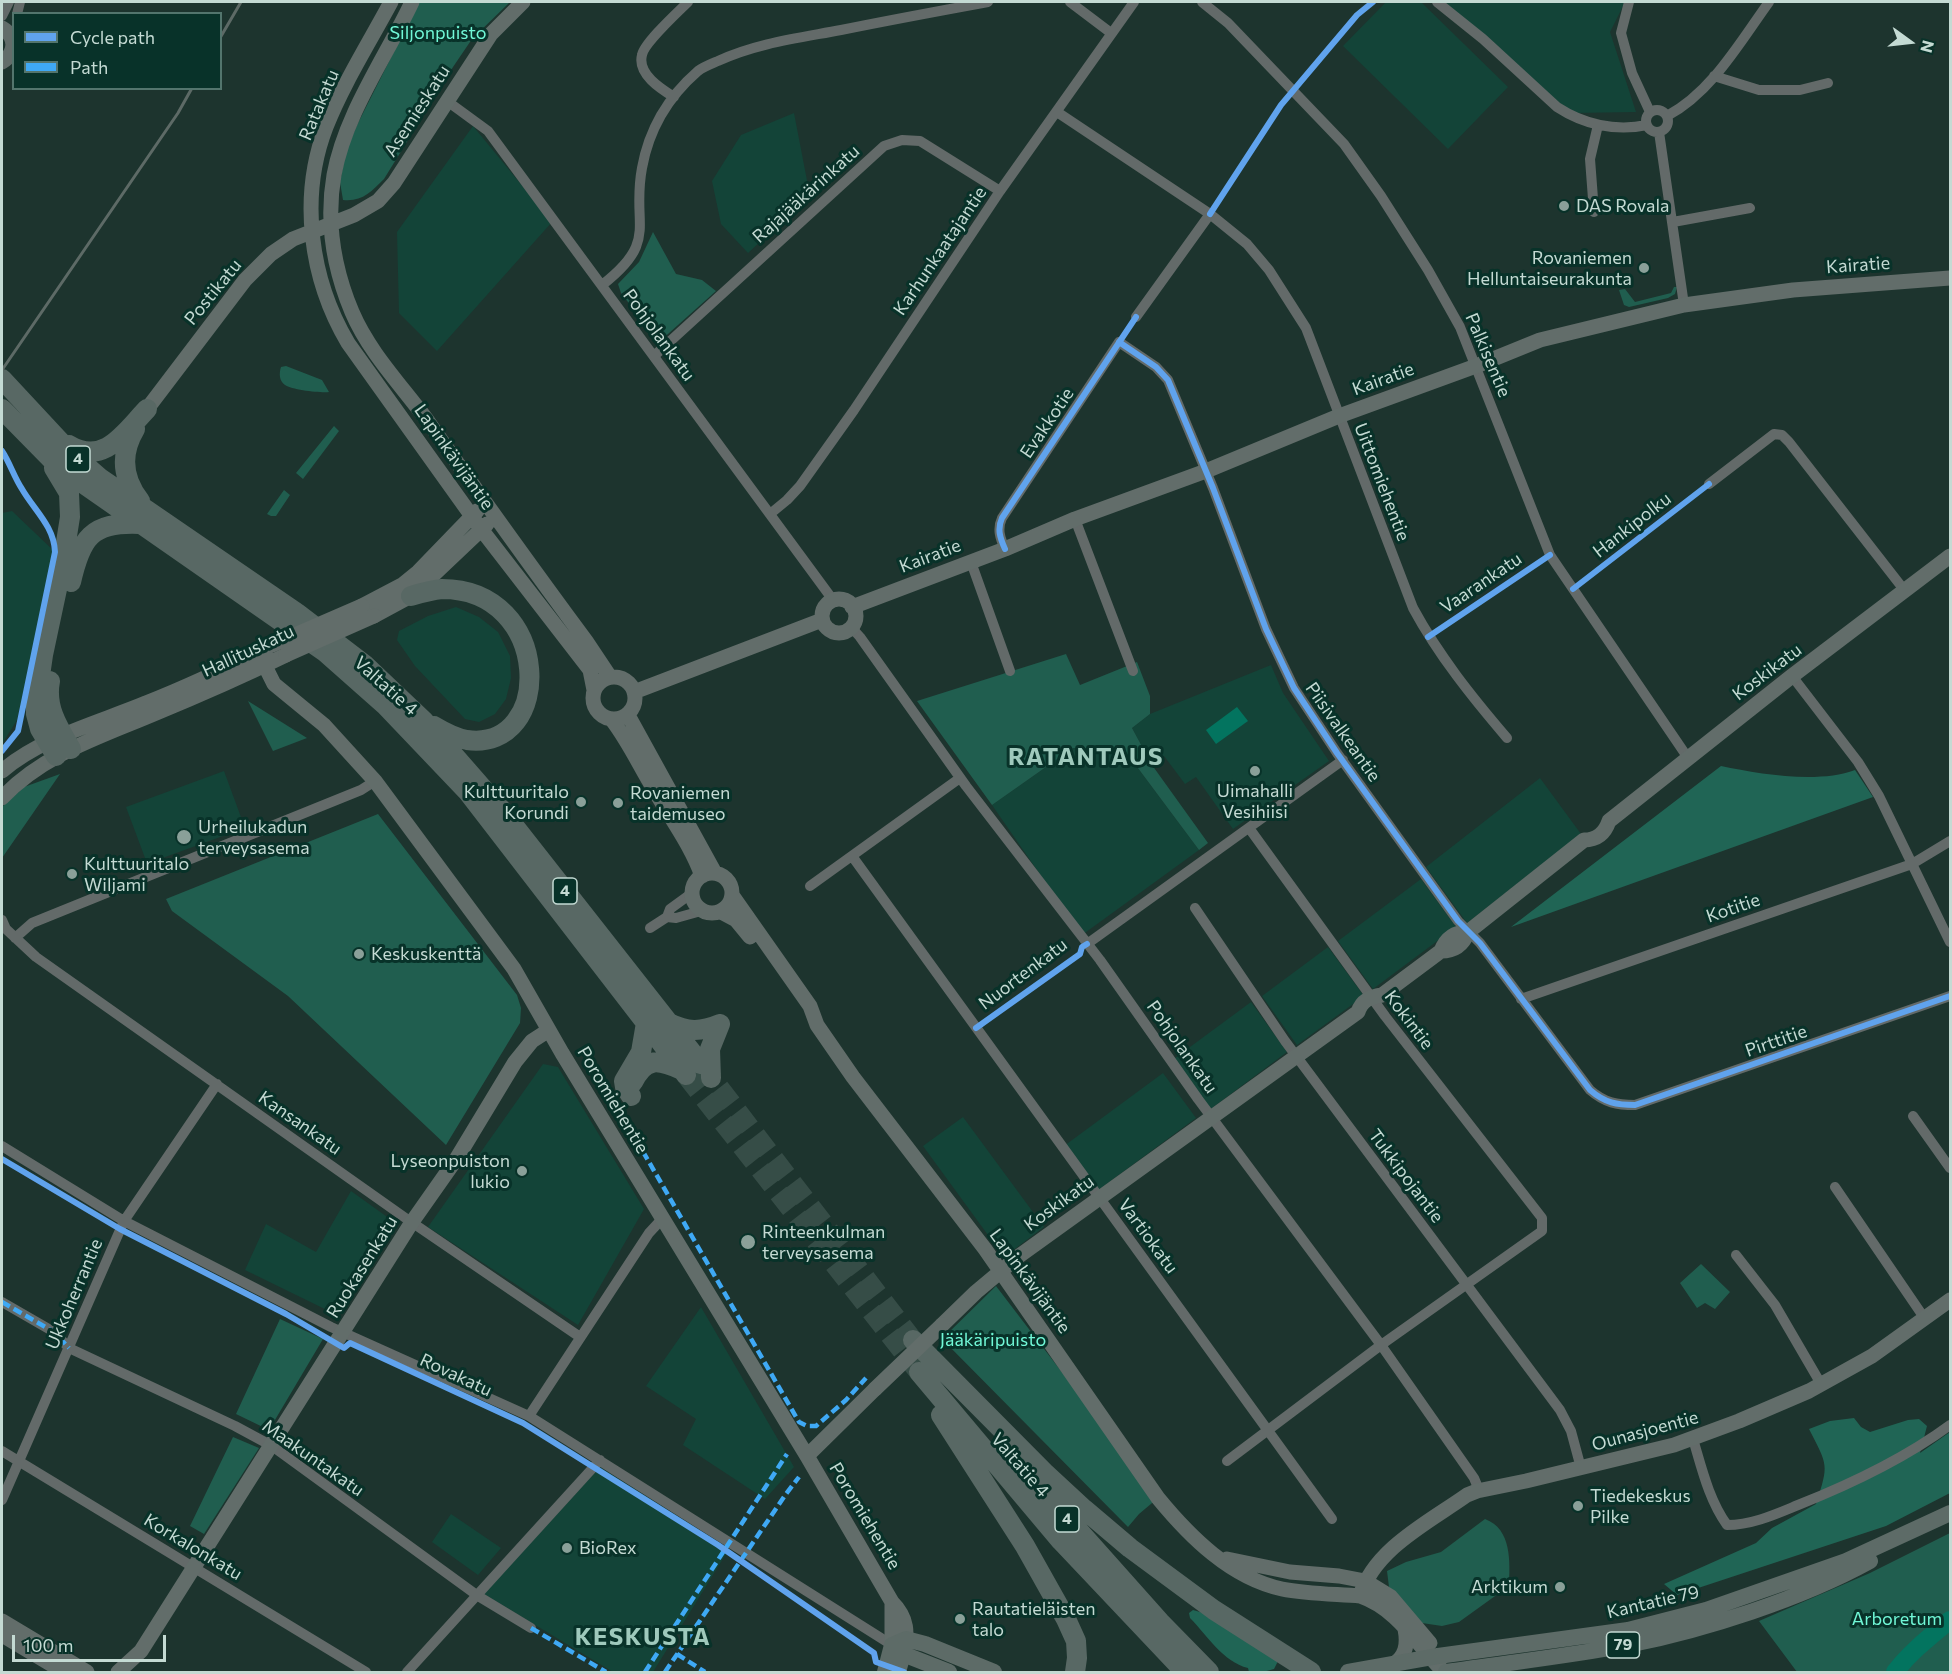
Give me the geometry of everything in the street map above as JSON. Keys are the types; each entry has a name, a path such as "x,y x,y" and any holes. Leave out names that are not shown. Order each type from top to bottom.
{"highway":[{"name":"Valtatie 4","path":"2,379 69,451 142,516 325,652 412,731 474,800 646,1023 695,1072"},
{"path":"54,435 87,453 96,452 115,442 147,409"},
{"path":"60,746 51,710 49,687 54,656 80,551 92,534 104,527 142,516 129,487 124,464 127,446 147,409"},
{"name":"Valtatie 4","path":"4,412 42,451 75,479 142,516 297,613 365,665 424,721 500,808 669,1023 695,1072"},
{"path":"42,451 65,485 70,502 63,561 37,690 36,714 40,729 60,746"},
{"path":"411,596 439,589 464,591 493,604 502,610 519,631 526,646 531,672 530,687 519,716 500,734 476,740 462,739 424,721"},
{"path":"646,1023 641,1052 624,1082 631,1096 632,1083 639,1071 648,1064 660,1061 695,1072 709,1055 711,1043 720,1024 707,1029 684,1030 669,1023"},
{"path":"913,1340 1044,1472 1114,1535 1205,1604 1311,1672"},
{"path":"921,1370 1065,1618 1076,1641 1076,1672"},
{"name":"Valtatie 4","path":"921,1370 1060,1541 1185,1672"},
{"name":"Valtatie 4","path":"921,1370 1209,1672"}],"main road":[{"name":"Ratakatu","path":"312,231 312,193 319,151 326,128 391,2"},
{"name":"Ratakatu","path":"331,224 332,186 342,142 412,2"},
{"name":"Asemieskatu","path":"331,224 354,215 378,201 394,183 491,34 523,2"},
{"path":"2,62 12,51"},
{"name":"Postikatu","path":"147,409 245,280 271,254 286,243 331,224"},
{"name":"Lapinkävijäntie","path":"331,224 334,251 342,285 362,332 586,640 610,677"},
{"name":"Lapinkävijäntie","path":"312,231 317,265 343,333 480,529 590,670 594,690"},
{"name":"Kairatie","path":"852,607 1005,549 1075,519 1206,471 1339,416 1540,340 1684,305 1793,290 1950,278"},
{"name":"Hallituskatu","path":"265,654 286,655 368,611 418,572 471,516 486,504"},
{"name":"Hallituskatu","path":"2,798 60,746 147,703 368,611 411,596 480,529 496,517"},
{"name":"Koskikatu","path":"807,1456 942,1325 1019,1256 1358,1012 1360,1005 1377,999 1442,951 1444,942 1458,932 1468,932 1584,840 1587,831 1600,822 1609,821 1792,676 1950,556"},
{"path":"833,600 844,600 852,607 855,617 847,631 837,633 827,628 822,620 825,606 833,600"},
{"path":"634,692 822,620"},
{"name":"Poromiehentie","path":"265,654 274,684 324,725 375,781 514,969 662,1219 807,1456 892,1602 901,1646"},
{"path":"612,720 628,715 634,704 634,692 625,680 610,677 594,690 592,699 595,708 600,715 612,720 624,735 692,852 708,875"},
{"path":"628,715 708,875"},
{"name":"Hallituskatu","path":"2,771 34,748 60,746"},
{"path":"708,875 722,876 729,882 732,895 729,905 721,912 711,914 701,911 694,904 692,893 695,883 708,875"},
{"name":"Lapinkävijäntie","path":"732,895 810,1006 817,1025"},
{"name":"Lapinkävijäntie","path":"721,912 736,920 758,947 803,1012 817,1025 873,1105 1001,1272 1158,1498 1178,1522 1215,1555 1290,1572 1339,1576 1362,1588 1434,1657 1445,1672"},
{"name":"Ruokasenkatu","path":"118,1672 140,1654 412,1222 457,1158 515,1062 532,1041 549,1030"},
{"name":"Ounasjoentie","path":"1362,1588 1376,1564 1392,1548 1467,1495 1479,1490 1581,1468 1693,1439 1739,1422 1821,1384 1872,1356 1950,1300"},
{"name":"Kantatie 79","path":"1348,1672 1434,1657 1628,1630 1706,1610 1846,1561 1950,1514"},
{"name":"Kantatie 79","path":"1445,1672 1628,1645 1713,1623 1795,1595 1848,1573 1950,1514"},
{"name":"Lapinkävijäntie","path":"1362,1588 1385,1592 1397,1602 1425,1636 1434,1657"},
{"path":"2,1621 87,1672"},
{"path":"1392,1665 1400,1659 1407,1645 1405,1629"},
{"path":"2,1635 57,1671"},
{"path":"885,1672 901,1646"},
{"path":"898,1672 901,1646"},
{"path":"901,1646 949,1672"},
{"path":"901,1646 934,1647 994,1672"},
{"name":"Ruokasenkatu","path":"135,1672 140,1654"}],"street":[{"path":"2,16 9,2"},
{"path":"674,97 652,81 643,69 641,55 650,42 688,2"},
{"path":"602,285 627,262 637,246 641,225 642,171 646,150 657,121 674,97 699,70 740,51 778,42 988,2"},
{"path":"1070,2 1111,33"},
{"name":"Karhunkaatajantie","path":"770,514 800,486 854,410 1000,191 1134,2"},
{"name":"Palkisentie","path":"1202,2 1228,22 1344,144 1381,196 1428,270 1460,327 1550,555 1688,758"},
{"path":"1437,2 1483,39 1557,107 1570,116 1598,125 1636,127 1647,125"},
{"path":"1629,2 1621,33 1632,73 1650,112"},
{"path":"1667,116 1692,99 1714,76 1769,2"},
{"path":"1714,76 1759,90 1800,90 1828,83"},
{"name":"Pohjolankatu","path":"447,101 489,131 833,600"},
{"path":"1660,110 1667,116 1667,126 1659,132 1650,129 1646,118 1650,112 1660,110"},
{"name":"Uittomiehentie","path":"1057,112 1210,214 1247,244 1269,270 1306,328 1413,608 1428,637 1458,679 1508,738"},
{"path":"1594,212 1590,159 1598,125"},
{"path":"1659,132 1684,305"},
{"name":"Rajajääkärinkatu","path":"654,356 884,146 902,140 920,141 1000,191"},
{"path":"1672,222 1750,208"},
{"path":"1136,317 1210,214"},
{"name":"Piisivalkeantie","path":"1119,342 1163,373 1177,400 1276,652 1294,688 1343,760 1468,932 1480,943 1590,1090 1610,1103"},
{"name":"Evakkotie","path":"1005,549 999,535 999,524 1002,518 1119,342"},
{"path":"1709,484 1774,434 1782,435 1905,591"},
{"path":"1075,519 1133,671"},
{"path":"970,562 1010,671"},
{"name":"Pohjolankatu","path":"851,627 960,778 1087,944 1381,1345 1474,1478 1479,1490"},
{"path":"1792,676 1858,762 1879,796 1950,942"},
{"name":"Nuortenkatu","path":"1087,944 1343,760"},
{"path":"810,886 960,778"},
{"path":"15,938 32,923 361,790 375,781"},
{"name":"Kokintie","path":"1249,828 1542,1218 1542,1230 1467,1285"},
{"name":"Kotitie","path":"1521,999 1912,864 1950,841"},
{"name":"Vartiokatu","path":"852,856 1332,1519"},
{"path":"650,928 667,917 670,909 692,893"},
{"name":"Tukkipojantie","path":"1194,908 1297,1056 1560,1410 1571,1431 1581,1468"},
{"path":"667,917 676,918 701,911"},
{"name":"Kansankatu","path":"3,926 36,957 412,1222 580,1336"},
{"name":"Pirttitie","path":"1610,1103 1635,1105 1950,996"},
{"name":"Ukkoherrantie","path":"2,1500 124,1221 217,1084"},
{"path":"1912,1116 1950,1168"},
{"name":"Rovakatu","path":"2,1146 124,1221 344,1333 529,1416 901,1646"},
{"path":"1835,1187 1925,1319"},
{"path":"529,1416 649,1233 662,1219"},
{"path":"1736,1255 1775,1305 1821,1384"},
{"path":"1227,1461 1381,1345 1467,1285"},
{"name":"Maakuntakatu","path":"2,1302 54,1332 69,1348 236,1426 273,1446 478,1596 531,1628"},
{"path":"1693,1439 1710,1493 1727,1526 1740,1525 1778,1513 1854,1483 1950,1425"},
{"name":"Korkalonkatu","path":"2,1451 366,1672"},
{"path":"407,1672 600,1460"}],"shaded area":[{"path":"1386,2 1421,2 1508,87 1448,149 1343,46"},
{"path":"1437,2 1625,2 1610,32 1636,112 1572,113"},
{"path":"794,113 810,196 748,253 721,224 712,181 741,135"},
{"path":"473,126 552,222 437,351 399,313 397,232"},
{"path":"12,511 55,552 17,720 2,744 2,513"},
{"path":"456,607 479,617 498,632 510,656 511,678 506,699 495,714 479,722 465,719 415,666 397,640 399,631 428,616"},
{"path":"1271,665 1283,693 1329,761 1233,829 1196,777 1185,784 1164,756 1152,765 1132,728 1150,714"},
{"path":"1237,707 1248,721 1216,744 1206,730"},
{"path":"1073,748 1123,748 1199,850 1082,935 992,805"},
{"path":"1721,766 1753,772 1806,777 1840,774 1855,770 1873,797 1511,927"},
{"path":"224,771 245,828 157,860 148,866 126,807"},
{"path":"1540,778 1581,834 1467,923 1426,867"},
{"path":"1421,879 1456,927 1373,989 1338,941"},
{"path":"1328,947 1364,996 1297,1045 1262,996"},
{"path":"1251,1002 1287,1052 1208,1111 1171,1061"},
{"path":"543,1064 558,1067 644,1209 578,1325 428,1227"},
{"path":"1163,1073 1196,1118 1097,1191 1064,1146"},
{"path":"963,1117 1044,1227 1004,1257 923,1146"},
{"path":"351,1191 390,1219 335,1314 245,1270 266,1224 316,1252"},
{"path":"701,1307 794,1467 765,1499 683,1445 696,1419 646,1386"},
{"path":"1854,1418 1861,1427 1870,1432 1908,1420 1919,1419 1927,1426 1920,1453 1950,1432 1950,1493 1886,1526 1677,1595 1664,1584 1756,1543 1772,1528 1816,1504 1825,1465 1809,1429 1830,1421"},
{"path":"600,1467 729,1549 653,1672 613,1672 484,1594"},
{"path":"451,1514 501,1548 478,1575 432,1542"},
{"path":"1193,1610 1207,1614 1278,1661 1274,1669 1249,1672 1248,1668 1231,1660 1190,1618 1189,1613"}],"green space":[{"name":"Siljonpuisto","path":"419,2 510,2 472,39 384,179 361,198 343,200 340,182 346,151"},
{"path":"653,232 676,274 702,280 716,291 659,342 621,293 618,284 639,262"},
{"path":"1674,287 1677,287 1675,294 1668,298 1629,307 1624,305 1619,290 1625,289 1635,302 1671,293"},
{"path":"286,366 322,380 329,392 307,391 285,385 280,374 281,367"},
{"path":"334,426 339,431 303,479 296,473"},
{"path":"284,490 290,495 276,516 267,514"},
{"path":"1066,654 1080,685 1137,662 1150,696 1150,714 1132,728 1152,765 1208,843 1199,850 1123,748 1073,748 992,805 917,701"},
{"path":"248,701 307,738 273,751"},
{"path":"60,774 2,858 2,807 24,787"},
{"name":"Keskuskenttä","path":"378,814 517,995 521,1008 520,1023 446,1145 288,996 172,911 166,899"},
{"path":"1701,1264 1730,1292 1715,1309 1705,1303 1697,1308 1680,1283"},
{"name":"Jääkäripuisto","path":"996,1286 1158,1498 1128,1527 942,1339"},
{"path":"280,1319 323,1339 269,1430 236,1414"},
{"path":"233,1437 259,1448 204,1534 190,1526"},
{"path":"1485,1519 1494,1524 1505,1538 1509,1557 1509,1586 1459,1622 1442,1626 1422,1623 1389,1587 1387,1571 1406,1562 1441,1552"},
{"name":"Arboretum","path":"1950,1533 1950,1672 1797,1672 1759,1621 1870,1573"}],"waterway":[{"path":"1895,1672 1914,1651 1950,1620"}],"tunnel":[{"path":"701,1064 922,1352"},
{"path":"686,1075 919,1372"}],"railway":[{"path":"222,35 241,2"},
{"path":"2,370 178,113 191,90"}],"marked path":[{"path":"589,1058 799,1422 807,1426 816,1426 846,1400 866,1378"},
{"path":"2,1302 54,1332 69,1348"},
{"path":"645,1672 787,1454"},
{"path":"665,1672 799,1477"},
{"path":"531,1628 606,1672"},
{"path":"677,1654 705,1672"}],"cycle path":[{"path":"1210,214 1281,105 1357,15 1373,2"},
{"path":"1005,549 1000,534 1002,518 1136,317"},
{"path":"1119,342 1156,367 1168,380 1213,488 1266,629 1294,688 1337,753 1458,921 1480,943 1590,1090 1611,1102 1635,1105 1950,996"},
{"path":"2,451 19,484 47,526 55,552 18,731 2,751"},
{"name":"Hankipolku","path":"1573,589 1709,484"},
{"name":"Vaarankatu","path":"1428,637 1550,555"},
{"path":"976,1028 1080,954 1082,947 1087,944"},
{"path":"2,1159 120,1229 286,1314 344,1348 350,1343 523,1423 718,1545 874,1653 876,1662 904,1672"}],"place":[{"name":"DAS Rovala","path":"1564,206"},
{"name":"Rovaniemen Helluntaiseurakunta","path":"1644,268"},
{"name":"Uimahalli Vesihiisi","path":"1255,771"},
{"name":"Kulttuuritalo Korundi","path":"581,802"},
{"name":"Rovaniemen taidemuseo","path":"618,803"},
{"name":"Urheilukadun terveysasema","path":"184,837"},
{"name":"Kulttuuritalo Wiljami","path":"72,874"},
{"name":"Keskuskenttä","path":"359,954"},
{"name":"Lyseonpuiston lukio","path":"522,1171"},
{"name":"Rinteenkulman terveysasema","path":"748,1242"},
{"name":"Tiedekeskus Pilke","path":"1578,1506"},
{"name":"BioRex","path":"567,1548"},
{"name":"Arktikum","path":"1560,1587"},
{"name":"Rautatieläisten talo","path":"960,1619"}],"district":[{"name":"RATANTAUS","path":"1086,757"},
{"name":"KESKUSTA","path":"643,1637"}]}
